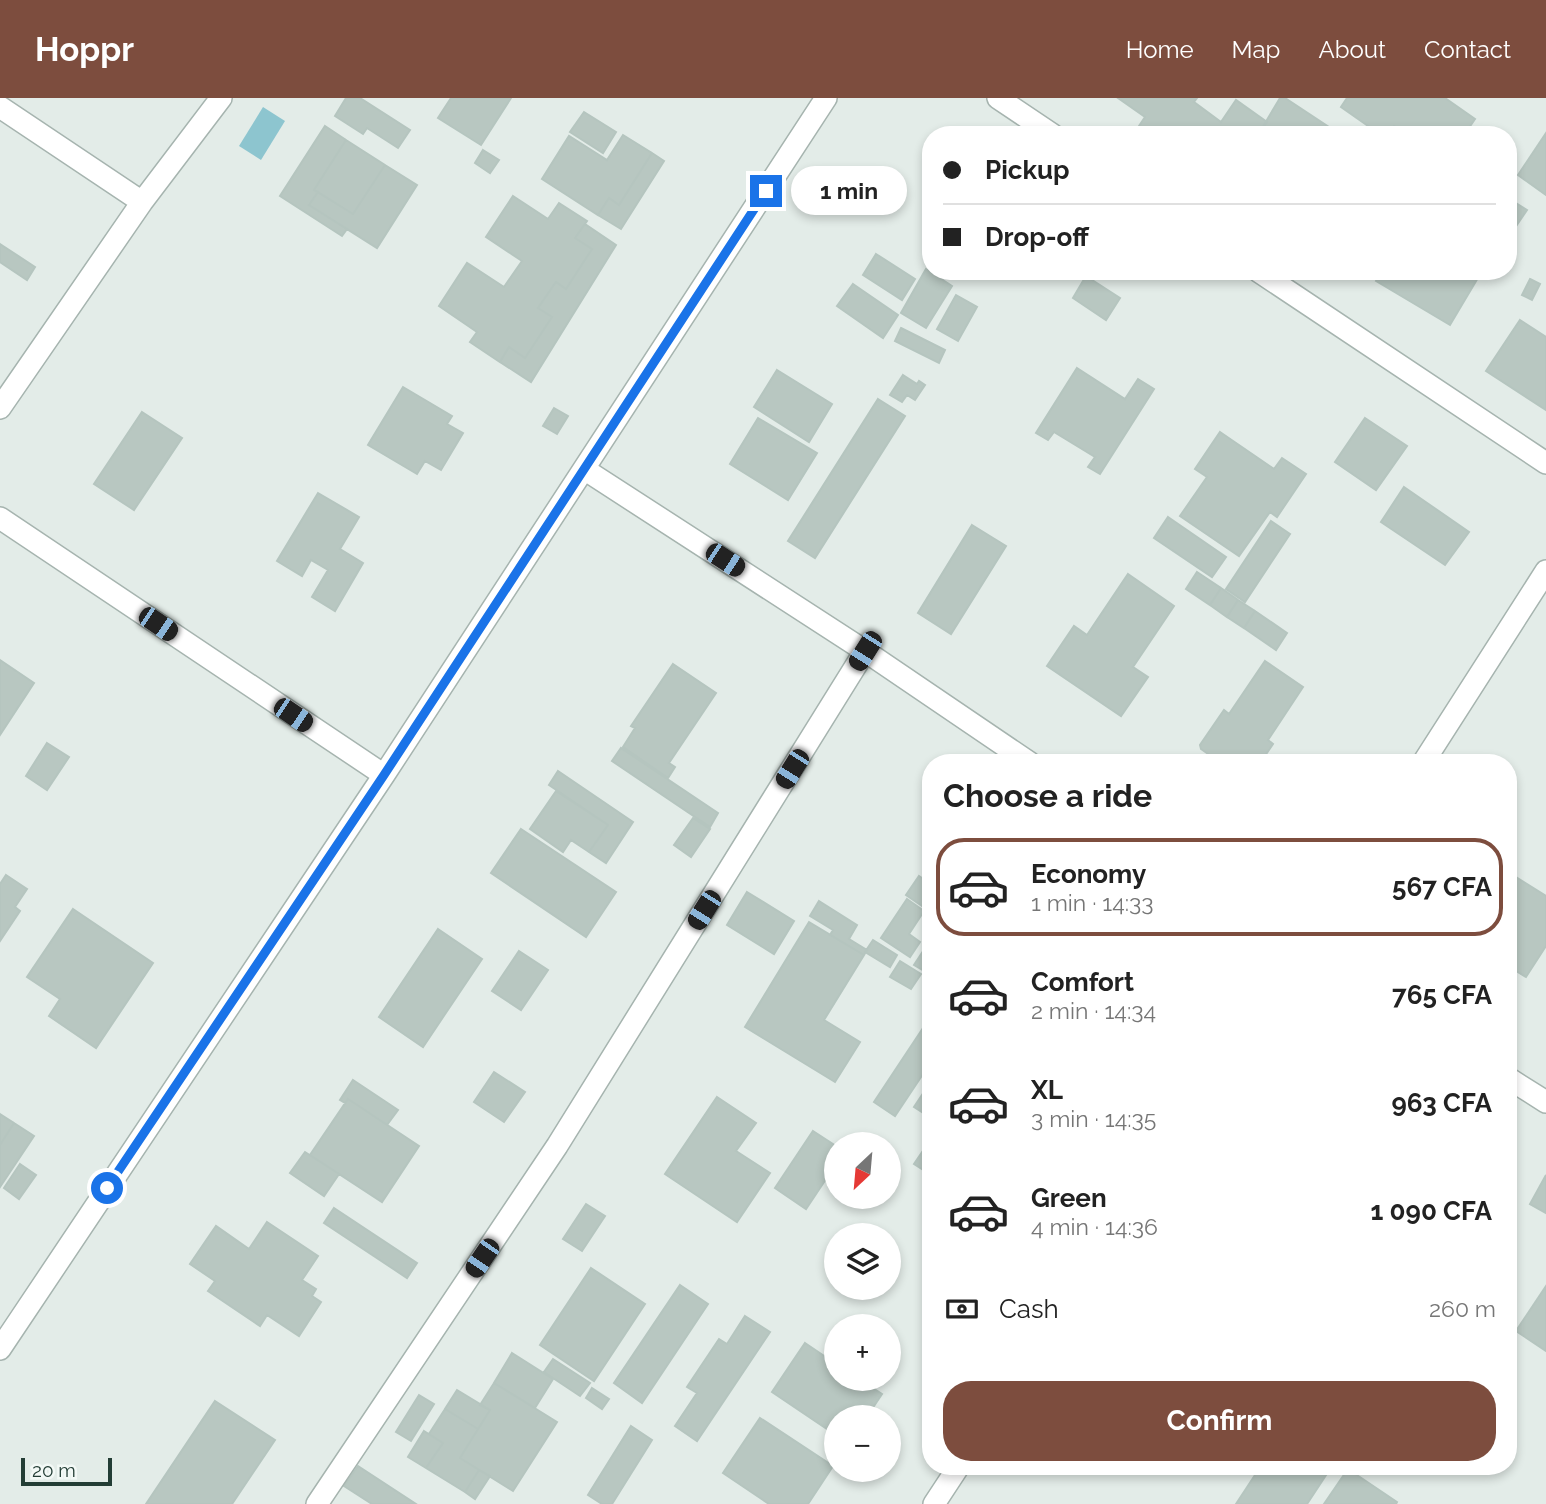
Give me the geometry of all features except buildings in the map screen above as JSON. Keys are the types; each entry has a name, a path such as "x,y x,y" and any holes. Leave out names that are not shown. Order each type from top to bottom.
{"street":[{"path":"0,408 142,202 221,98"},
{"path":"0,1349 384,775 826,98"},
{"path":"998,98 1040,126"},
{"path":"0,107 142,202"},
{"path":"1272,280 1546,463"},
{"path":"584,469 865,651 1017,754"},
{"path":"0,518 384,775"},
{"path":"1429,754 1546,571"},
{"path":"317,1504 557,1146 865,651"},
{"path":"1517,1084 1546,1102"},
{"path":"934,1504 953,1475"}],"water":[{"path":"263,107 285,121 261,160 239,146"}],"route":[{"path":"107,1188 384,775 766,191"}]}
